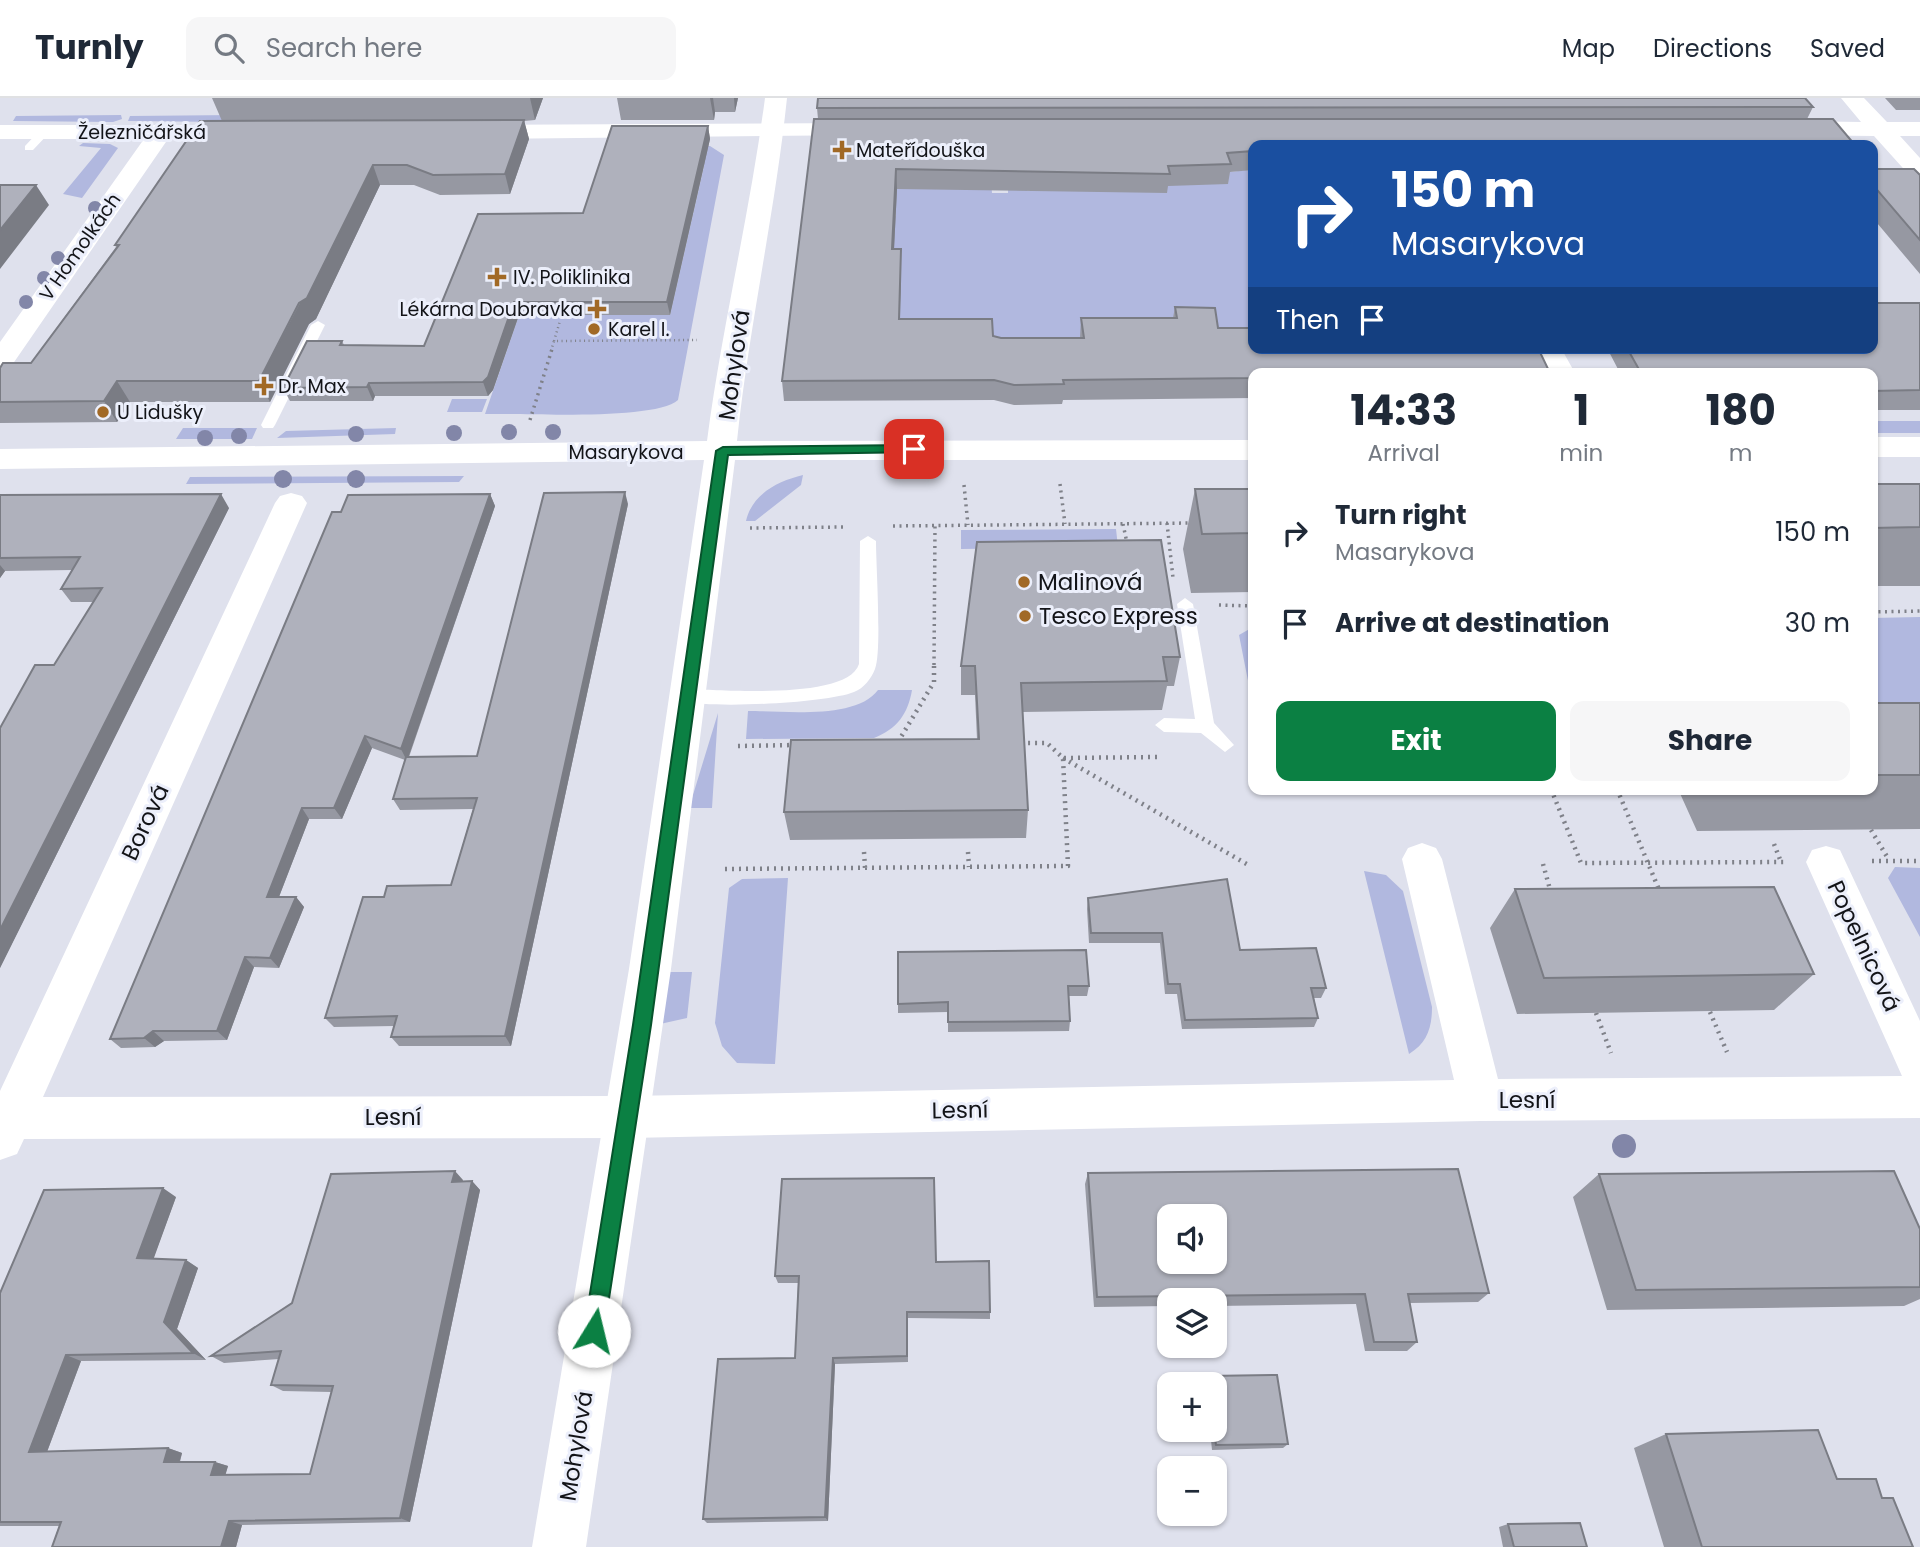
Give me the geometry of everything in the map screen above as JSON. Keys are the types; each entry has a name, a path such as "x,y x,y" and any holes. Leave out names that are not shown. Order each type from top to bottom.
{"street":[{"name":"Mohylová","path":"559,1547 629,1116 690,696 729,387 776,98"},
{"path":"1852,98 1920,172"},
{"path":"1765,128 1920,129"},
{"path":"454,132 891,130"},
{"name":"Železničářská","path":"0,131 37,140 160,133 268,132"},
{"name":"V Homolkách","path":"0,362 160,133"},
{"path":"1878,447 1920,447"},
{"name":"Masarykova","path":"0,459 723,451 1248,450"},
{"name":"Borová","path":"4,1125 291,503"},
{"path":"1422,859 1481,1100"},
{"name":"Popelnicová","path":"1826,862 1920,1068"},
{"name":"Lesní","path":"4,1125 1481,1100 1920,1097"}],"lane":[{"path":"268,425 318,326"},
{"path":"690,696 834,691 858,680 867,671 868,664 868,541"},
{"path":"1185,604 1205,726 1224,745"},
{"path":"1164,725 1205,726"}],"path":[{"path":"529,421 560,321"},
{"path":"554,341 701,340"},
{"path":"964,484 968,525"},
{"path":"1047,484 1061,484 1065,524"},
{"path":"889,526 1206,523"},
{"path":"1124,524 1127,543 1138,543"},
{"path":"897,743 934,682 935,526"},
{"path":"712,528 854,527"},
{"path":"1159,543 1169,543"},
{"path":"1878,612 1920,611"},
{"path":"884,743 911,743"},
{"path":"1020,743 1047,743 1063,758 1250,866"},
{"path":"738,746 804,745"},
{"path":"1063,758 1169,757"},
{"path":"725,869 1068,866 1063,758"},
{"path":"1553,795 1581,863 1781,862 1774,844"},
{"path":"1619,795 1663,901"},
{"path":"1871,830 1889,861"},
{"path":"864,852 865,868"},
{"path":"968,852 969,867"},
{"path":"1543,864 1553,900"},
{"path":"1710,1012 1731,1062"},
{"path":"1597,1013 1614,1064"}],"shaded area":[{"path":"121,115 122,119 113,122 13,121 16,116"},
{"path":"235,115 228,122 128,121 130,116"},
{"path":"83,143 110,144 118,148 82,198 63,194 101,148 79,146"},
{"path":"903,144 952,144 953,189 967,189 966,164 978,164 979,168 990,168 992,193 1008,193 1008,186 1004,185 1003,170 1031,170 1026,173 1027,191 1046,191 1044,169 1057,169 1058,177 1065,177 1064,169 1096,172 1149,172 1149,169 1176,170 1176,167 1229,169 1231,172 1248,170 1248,351 1247,348 1220,348 1221,356 1203,352 1204,361 1153,357 1153,361 1140,361 1139,357 1117,357 1114,338 1080,338 1082,363 1049,358 1048,363 1001,363 1000,357 992,356 991,339 960,339 959,359 946,359 946,362 847,366 849,309 876,308 874,347 896,347 901,269 881,269 879,290 883,290 883,296 864,296 864,291 851,291 852,277 859,277 859,269 801,269 805,257 836,257 838,232 851,231 852,225 837,224 838,217 876,217 876,223 890,223 891,217 896,216 896,205 887,205 886,210 861,210 861,195 868,195 869,182 863,182 864,167 870,166 870,161 902,161"},
{"path":"624,145 710,146 724,155 678,400 665,407 616,413 485,414 519,315 670,315 704,166 650,166"},
{"path":"1249,354 1342,354 1346,366 1318,368 1316,360 1306,360 1304,356 1298,356 1298,360 1250,357"},
{"path":"452,399 487,399 482,412 447,412"},
{"path":"1878,421 1920,421 1920,433 1878,433"},
{"path":"183,428 257,428 252,439 176,439"},
{"path":"396,428 395,434 277,438 286,431"},
{"path":"803,475 801,485 755,521 746,521 754,503 767,490"},
{"path":"464,476 459,482 186,484 190,477"},
{"path":"1116,529 1118,547 961,549 961,530"},
{"path":"1920,617 1920,722 1878,722 1878,618"},
{"path":"1248,630 1248,681 1239,635"},
{"path":"878,690 912,690 908,706 900,720 874,738 746,739 748,711 836,710 868,700"},
{"path":"718,713 712,808 689,808"},
{"path":"1895,867 1920,868 1920,937 1888,878"},
{"path":"1364,871 1386,875 1403,891 1432,1007 1427,1034 1420,1045 1409,1054"},
{"path":"788,878 775,1064 737,1063 722,1046 715,1023 729,888 742,879"},
{"path":"665,972 692,972 687,1018 660,1024"}],"building":[{"path":"818,98 1805,98 1813,107 817,108"},
{"path":"814,119 1833,119 1851,140 1248,140 1248,151 1227,153 1231,164 1168,166 1170,174 896,169 892,249 901,249 899,319 992,319 993,336 1001,338 1084,338 1081,318 1177,318 1175,307 1215,308 1218,328 1248,328 1248,354 1541,354 1548,368 1248,368 1248,378 1063,380 1064,384 1014,385 994,380 782,381"},
{"path":"524,120 505,174 433,175 407,165 373,165 307,298 299,303 259,381 117,381 104,401 0,402 0,368 3,363 31,363 119,245 115,245 200,121"},
{"path":"612,126 708,126 667,302 514,302 488,377 483,382 369,383 367,387 283,388 307,341 342,341 340,345 424,346 478,214 583,213"},
{"path":"1878,169 1914,169 1920,175 1920,240 1878,191"},
{"path":"0,185 36,185 0,230"},
{"path":"1878,303 1920,303 1920,390 1878,391 1878,368 1638,368 1630,354 1878,354"},
{"path":"1878,484 1920,484 1920,527 1878,528"},
{"path":"1195,489 1248,489 1248,533 1202,534"},
{"path":"625,492 505,1036 391,1037 397,1016 325,1018 363,897 384,897 387,886 451,885 477,798 393,799 406,757 477,756 544,493"},
{"path":"221,494 0,930 0,728 35,665 54,665 102,588 61,589 80,557 0,558 0,495"},
{"path":"490,494 401,749 365,736 334,808 302,808 267,897 296,897 270,958 245,957 217,1031 153,1031 144,1038 110,1039 332,512 341,512 348,495"},
{"path":"1161,540 1180,657 1163,657 1167,681 1021,683 1028,810 784,812 791,740 979,739 975,666 961,666 977,542"},
{"path":"1878,703 1920,703 1920,775 1878,775"},
{"path":"1227,879 1240,950 1316,948 1326,988 1311,988 1318,1018 1185,1020 1180,984 1168,984 1162,933 1091,933 1088,898"},
{"path":"1774,887 1814,974 1544,978 1515,889"},
{"path":"1086,950 1089,986 1068,986 1070,1021 948,1022 948,1002 898,1004 898,952"},
{"path":"1458,1169 1489,1293 1408,1294 1417,1342 1374,1342 1365,1294 1227,1296 1227,1288 1157,1288 1157,1296 1097,1297 1088,1173"},
{"path":"455,1171 452,1182 472,1181 400,1518 229,1521 221,1547 52,1547 61,1522 0,1522 0,1293 44,1190 163,1188 137,1258 186,1260 164,1322 193,1353 66,1355 29,1452 168,1448 164,1462 215,1462 211,1475 310,1474 333,1386 271,1385 281,1351 211,1356 292,1303 331,1174"},
{"path":"1894,1171 1920,1229 1920,1287 1636,1290 1599,1174"},
{"path":"934,1178 936,1262 989,1261 990,1312 907,1312 907,1356 833,1358 825,1517 703,1519 718,1359 795,1358 799,1276 775,1276 782,1179"},
{"path":"1277,1375 1288,1444 1216,1445 1216,1442 1227,1442 1227,1376"},
{"path":"1818,1430 1837,1479 1876,1479 1882,1498 1893,1498 1913,1547 1702,1547 1666,1434"},
{"path":"1580,1523 1587,1547 1514,1547 1508,1524"}],"place":[{"name":"Mateřídouška","path":"842,150"},
{"name":"IV. Poliklinika","path":"497,277"},
{"name":"Lékárna Doubravka","path":"597,309"},
{"name":"Karel I.","path":"594,329"},
{"name":"Dr. Max","path":"264,386"},
{"name":"U Lidušky","path":"103,412"},
{"name":"Malinová","path":"1024,582"},
{"name":"Tesco Express","path":"1025,616"}],"route":[{"path":"594,1331 629,1116 723,451 914,449"}]}
